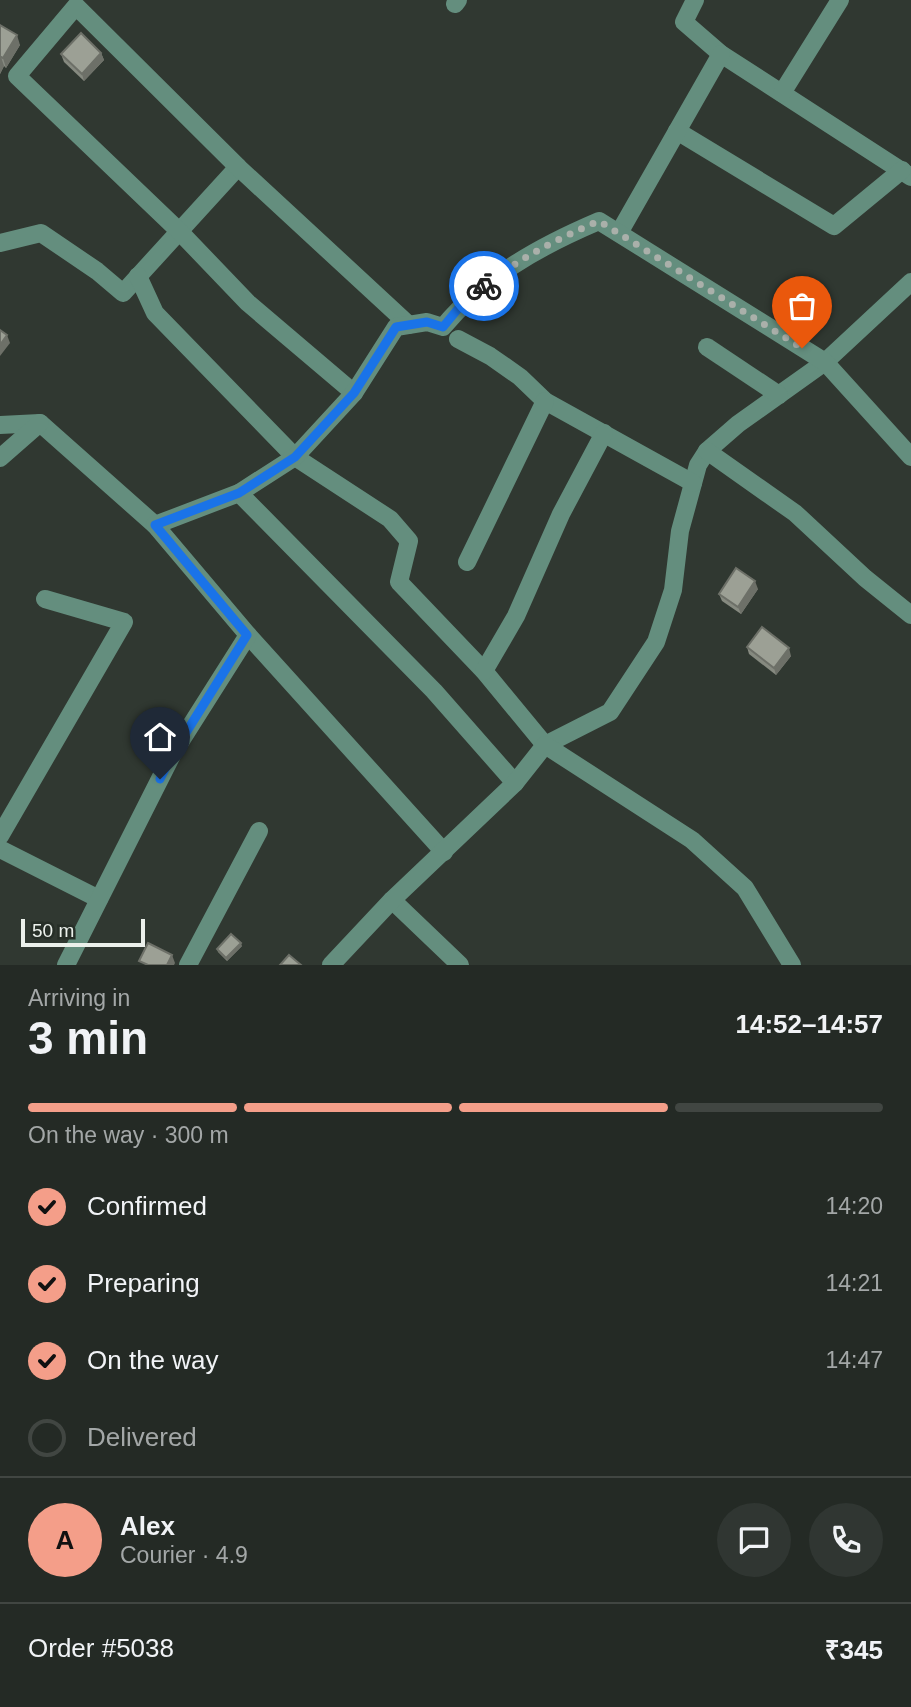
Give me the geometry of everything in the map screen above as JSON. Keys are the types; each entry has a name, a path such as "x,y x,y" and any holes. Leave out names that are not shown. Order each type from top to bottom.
{"street":[{"path":"677,131 834,226 906,174 721,54 684,22 695,0"},
{"path":"782,93 839,0"},
{"path":"354,393 248,303 178,230 17,76 77,3 238,167 409,325"},
{"path":"619,233 721,54"},
{"path":"0,243 41,233 97,271 123,293 238,167"},
{"path":"155,525 239,493 295,457 354,393 396,327 427,322 443,327 462,304 512,264 599,221 825,362 911,457"},
{"path":"138,276 155,313 295,457 390,519 409,541 399,582 484,671 545,745 692,840 745,888 792,965"},
{"path":"331,965 393,900 515,783 545,745 610,712 656,642 673,590 680,531 698,465 707,451 738,424 904,303 911,282"},
{"path":"458,339 490,356 520,377 545,401 693,483"},
{"path":"707,347 779,395"},
{"path":"467,562 545,401"},
{"path":"0,425 40,423 155,525 247,635 444,852"},
{"path":"0,458 40,423"},
{"path":"484,671 516,615 561,514 604,433"},
{"path":"707,451 795,513 865,578 911,615"},
{"path":"239,493 434,691 515,783"},
{"path":"0,836 124,622 45,598"},
{"path":"66,965 172,755 247,635"},
{"path":"188,965 260,831"},
{"path":"0,849 99,899"},
{"path":"393,900 460,965"}],"building":[{"path":"0,25 17,35 3,58 0,58"},
{"path":"81,33 101,53 82,74 61,54"},
{"path":"0,330 7,335 0,345"},
{"path":"736,568 755,581 738,607 719,594"},
{"path":"762,627 789,648 774,668 747,647"},
{"path":"231,934 241,943 226,958 217,949"},
{"path":"148,943 172,955 167,965 148,965 139,961"},
{"path":"289,955 301,965 280,965"}],"way so far":[{"path":"484,286 512,264 599,221 802,348"}],"route":[{"path":"160,779 172,755 247,635 155,525 239,493 295,457 354,393 396,327 427,322 443,327 462,304 484,286"}]}
